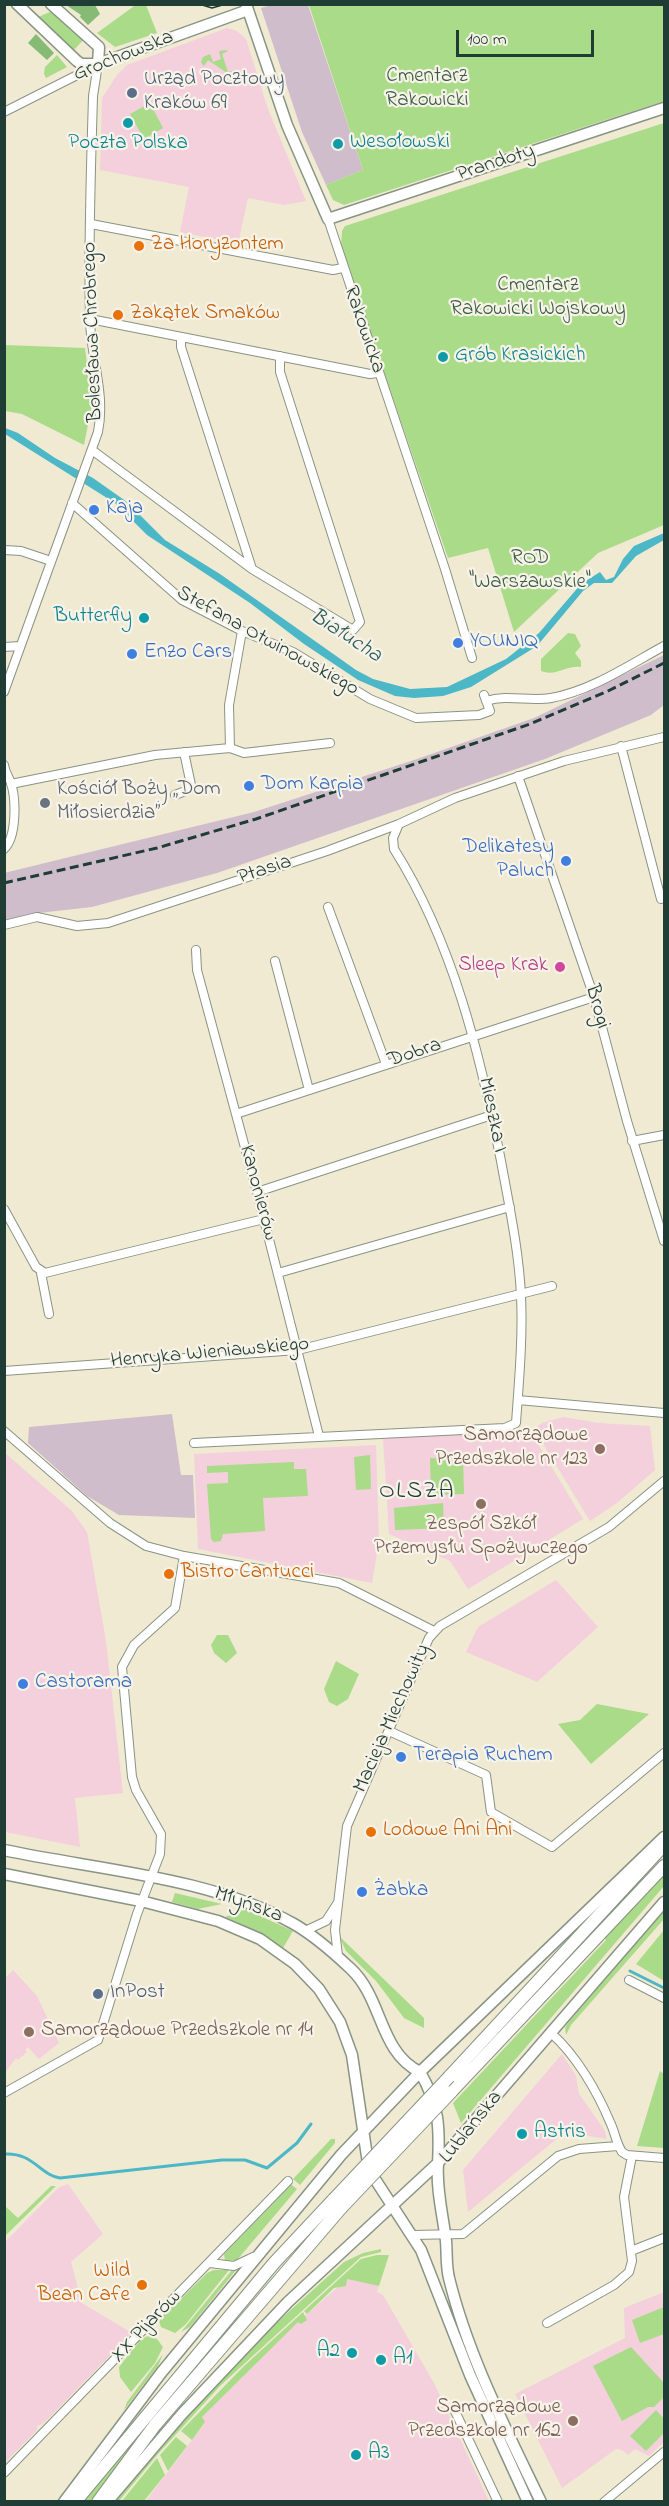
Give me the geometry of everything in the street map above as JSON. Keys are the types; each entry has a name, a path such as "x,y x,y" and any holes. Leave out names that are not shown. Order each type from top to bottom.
{"main road":[{"path":"17,4 81,64 98,64 99,47 57,6"},
{"name":"Grochowska","path":"98,64 247,8"},
{"name":"Rakowicka","path":"247,8 287,125 327,219"},
{"name":"Prandoty","path":"327,219 664,108"},
{"path":"64,2502 161,2373 362,2132 420,2072 664,1837"},
{"path":"75,2502 274,2263 452,2092 596,1929 664,1845"},
{"name":"Młyńska","path":"4,1850 151,1878 253,1905 305,1931 338,1958 369,1990 395,2052 404,2063 420,2072"},
{"path":"98,2502 154,2425 338,2204 449,2076 596,1929 664,1866"},
{"name":"Młyńska","path":"4,1874 200,1915 240,1929 277,1951 306,1974 330,2004 347,2038 355,2069 369,2170 392,2206"},
{"name":"Lublańska","path":"541,2502 467,2338 448,2274 438,2163 664,1902"},
{"path":"107,2502 238,2353 288,2302 438,2163 441,2143 438,2118 434,2098 420,2072"},
{"path":"392,2206 412,2235 433,2275 470,2375 528,2502"}],"street":[{"name":"Grochowska","path":"4,112 98,64"},
{"name":"Bolesława Chrobrego","path":"4,692 100,424 101,401 90,319 93,96 98,64"},
{"name":"Rakowicka","path":"327,219 377,373 443,563 472,658"},
{"path":"91,224 333,270 342,268"},
{"path":"90,319 370,374 377,373"},
{"path":"181,337 181,347 252,569"},
{"path":"91,453 252,569 353,630 360,622 280,372 280,356"},
{"name":"Stefana Otwinowskiego","path":"72,503 182,600 242,631 293,652 362,694 416,718 479,715 490,711 485,698 506,696 540,699 565,695 586,687 664,646"},
{"path":"4,550 21,551 51,561"},
{"path":"230,748 229,705 242,631"},
{"path":"4,647 20,646"},
{"name":"Ptasia","path":"4,925 37,917 77,926 108,922 327,851 399,824 455,798 575,757 664,737"},
{"path":"11,784 155,755 230,748 244,753 330,743"},
{"path":"621,746 662,899"},
{"path":"175,795 188,790 191,785 184,752"},
{"path":"4,765 11,784 13,835 4,849"},
{"name":"Brogi","path":"519,776 594,997 633,1141 664,1241"},
{"name":"Mieszka I","path":"319,1436 505,1428 516,1423 521,1296 510,1207 473,1035 430,913 394,849 393,838 399,824"},
{"path":"328,907 386,1064"},
{"name":"Kanonierów","path":"196,950 197,970 257,1192 319,1436"},
{"path":"275,961 309,1090"},
{"name":"Dobra","path":"236,1114 594,997"},
{"path":"257,1192 492,1115"},
{"path":"633,1141 664,1135"},
{"path":"278,1273 510,1207"},
{"path":"4,1209 41,1273 49,1314"},
{"path":"41,1273 49,1273 264,1219"},
{"name":"Henryka Wieniawskiego","path":"4,1371 298,1350 521,1296 552,1286"},
{"path":"518,1400 664,1413"},
{"path":"4,1431 124,1533 152,1548 184,1556 339,1583 434,1631"},
{"path":"194,1443 319,1436"},
{"name":"Macieja Miechowity","path":"338,1958 335,1940 347,1826 434,1631 609,1527 664,1481"},
{"path":"4,2093 98,2040 141,1901 160,1854 161,1834 136,1790 132,1778 122,1667 134,1645 175,1608 184,1556"},
{"path":"389,1731 486,1775 492,1812 552,1847 664,1753"},
{"path":"305,1931 326,1921 338,1903"},
{"path":"629,1980 664,1998"},
{"path":"551,2033 566,2047 580,2068 607,2115 618,2146 624,2154 664,2158"},
{"path":"412,2235 463,2234 558,2156 579,2149 618,2146"},
{"path":"547,2323 620,2281 631,2268 624,2197 633,2156"},
{"name":"XX Pijarów","path":"4,2473 288,2181"},
{"path":"631,2251 664,2238"},
{"path":"210,2262 237,2265 249,2260 266,2247"},
{"path":"454,2409 498,2502"},
{"path":"604,2502 664,2452"}],"shaded area":[{"path":"271,5 308,5 363,170 326,185 302,132 261,8"},
{"path":"227,28 237,31 246,39 268,109 306,201 284,205 248,198 238,244 180,232 189,187 100,170 102,98 117,75 127,65"},
{"path":"664,655 664,705 651,715 545,759 217,873 92,907 39,913 5,922 4,873 254,812 417,759 534,718"},
{"path":"172,1414 181,1475 193,1475 195,1518 119,1515 87,1496 28,1443 29,1427"},
{"name":"Samorządowe Przedszkole nr 123","path":"563,1417 599,1423 650,1426 655,1470 617,1503 590,1521 534,1429 542,1423"},
{"name":"Zespół Szkół Przemysłu Spożywczego","path":"530,1431 583,1519 468,1589 450,1561 389,1534 383,1438"},
{"path":"376,1445 379,1541 372,1583 198,1549 194,1454"},
{"path":"5,1453 72,1511 87,1532 106,1641 123,1793 75,1798 80,1847 5,1832"},
{"path":"556,1580 598,1627 537,1682 466,1652 478,1627"},
{"name":"Samorządowe Przedszkole nr 14","path":"13,1970 37,1996 59,2043 39,2059 28,2047 25,2050 27,2052 18,2060 16,2058 5,2073 5,1978"},
{"path":"562,2054 576,2076 579,2094 604,2129 607,2139 565,2132 468,2212 463,2170"},
{"path":"68,2184 103,2234 71,2262 82,2303 132,2333 44,2423 37,2426 37,2430 5,2463 5,2242 58,2188"},
{"path":"347,2279 379,2286 377,2292 383,2295 434,2383 489,2501 145,2502 205,2423 202,2417 290,2329"},
{"path":"664,2292 664,2442 649,2456 635,2449 628,2455 616,2449 562,2488 515,2394 625,2338 624,2308"}],"green space":[{"path":"137,4 146,5 157,33 115,47 97,33"},
{"path":"66,5 95,5 100,14 88,25 80,17 81,15"},
{"name":"Cmentarz Rakowicki","path":"309,5 664,5 664,101 344,205 333,200 326,185 363,170"},
{"path":"52,11 84,39 73,51 36,18"},
{"path":"36,34 54,53 47,60 28,43"},
{"path":"219,51 228,51 222,54 228,72 235,70 238,80 234,84 230,83 233,77 208,60 204,66 201,62 203,57 210,54 213,62 221,59"},
{"path":"57,55 67,67 46,78 45,67"},
{"path":"150,103 163,128 144,139 130,114"},
{"name":"Cmentarz Rakowicki Wojskowy","path":"664,123 664,525 598,553 514,632 488,548 448,558 341,247 342,231 345,226"},
{"path":"4,345 85,348 92,404 84,445 22,414 5,411"},
{"path":"568,633 575,634 581,646 575,653 581,661 581,667 551,673 541,671 541,659"},
{"path":"370,1455 371,1489 356,1490 354,1457"},
{"path":"430,1458 463,1459 464,1494 431,1495"},
{"path":"294,1462 294,1469 306,1469 308,1496 263,1498 265,1531 223,1534 221,1541 214,1542 211,1539 207,1484 228,1483 228,1472 207,1473 207,1466"},
{"path":"443,1503 444,1528 395,1530 394,1508"},
{"path":"217,1635 228,1635 237,1653 226,1663 214,1653 211,1645"},
{"path":"336,1661 359,1674 348,1699 337,1706 329,1702 324,1689"},
{"path":"597,1704 649,1714 591,1764 558,1724 580,1720"},
{"path":"664,1873 664,1886 461,2123 453,2103 606,1940 604,1938"},
{"path":"175,1893 222,1904 198,1909 172,1902"},
{"path":"245,1909 293,1931 283,1948 250,1928 225,1917"},
{"path":"664,1911 664,1919 571,2025 566,2035 565,2028 568,2023"},
{"path":"664,1930 664,1981 636,1964"},
{"path":"339,1936 424,2018 424,2028 404,2018 376,1981 346,1951"},
{"path":"660,2071 664,2074 664,2148 637,2146"},
{"path":"331,2139 335,2139 335,2143 300,2185 293,2179"},
{"path":"289,2183 297,2189 237,2260 225,2261 224,2254 289,2187"},
{"path":"51,2186 56,2186 5,2236 5,2206 18,2218"},
{"path":"381,2249 381,2252 361,2257 220,2386 119,2501 115,2502 176,2427 274,2325 344,2262 363,2253"},
{"path":"389,2255 379,2286 347,2279 346,2286 334,2288 307,2314 304,2311 361,2259"},
{"path":"214,2270 229,2270 186,2324 175,2333 161,2327 159,2321 207,2273"},
{"path":"232,2270 236,2270 190,2327 181,2332"},
{"path":"664,2307 664,2334 640,2343 632,2320"},
{"path":"303,2312 307,2320 301,2324 298,2322 202,2417 205,2422 192,2440 181,2431 243,2367"},
{"path":"148,2336 157,2339 163,2347 155,2363 131,2392 120,2377 119,2367 141,2339"},
{"path":"219,2337 221,2339 90,2501 81,2502"},
{"path":"631,2347 664,2383 664,2397 654,2407 648,2407 622,2421 593,2366"},
{"path":"163,2354 158,2366 54,2501 124,2410 127,2402"},
{"path":"656,2410 664,2419 664,2433 646,2451 630,2436"},
{"path":"176,2437 187,2446 168,2471 160,2455"},
{"path":"157,2458 165,2475 144,2501 122,2501"}],"water":[{"path":"5,428 18,433 55,458 93,478 127,502 165,540 220,574 356,670 373,679 410,689 447,687 506,659 539,633 581,584 600,572 606,580 614,577 623,559 634,546 664,533 664,540 636,556 612,583 594,583 583,591 537,646 471,687 443,696 414,698 395,696 358,680 304,644 250,603 147,535 115,503 5,434"}],"waterway":[{"path":"630,1971 664,1988"},
{"path":"4,2154 22,2156 47,2173 60,2178 222,2160 245,2160 267,2168 297,2143 311,2124"}],"tram line":[{"path":"199,4 212,8 226,4"}],"railway":[{"path":"4,883 157,848 256,819 530,724 608,691 664,663"}],"place":[{"name":"Urząd Pocztowy Kraków 69","path":"132,93"},
{"name":"Poczta Polska","path":"128,123"},
{"name":"Wesołowski","path":"338,144"},
{"name":"Za Horyzontem","path":"139,246"},
{"name":"Zakątek Smaków","path":"118,315"},
{"name":"Grób Krasickich","path":"443,357"},
{"name":"Kaja","path":"94,510"},
{"name":"Butterfly","path":"144,618"},
{"name":"YOUNIQ","path":"458,643"},
{"name":"Enzo Cars","path":"132,654"},
{"name":"Dom Karpia","path":"249,786"},
{"name":"Kościół Boży „Dom Miłosierdzia”","path":"45,803"},
{"name":"Delikatesy Paluch","path":"566,861"},
{"name":"Sleep Krak","path":"560,967"},
{"name":"Samorządowe Przedszkole nr 123","path":"600,1449"},
{"name":"Zespół Szkół Przemysłu Spożywczego","path":"481,1504"},
{"name":"Bistro Cantucci","path":"169,1574"},
{"name":"Castorama","path":"23,1684"},
{"name":"Terapia Ruchem","path":"401,1757"},
{"name":"Lodowe Ani Ani","path":"371,1832"},
{"name":"Żabka","path":"362,1892"},
{"name":"InPost","path":"98,1994"},
{"name":"Samorządowe Przedszkole nr 14","path":"29,2032"},
{"name":"Astris","path":"522,2134"},
{"name":"Wild Bean Cafe","path":"142,2285"},
{"name":"A2","path":"352,2353"},
{"name":"A1","path":"381,2360"},
{"name":"Samorządowe Przedszkole nr 162","path":"573,2421"},
{"name":"A3","path":"356,2455"}],"district":[{"name":"OLSZA","path":"417,1493"}],"park label":[{"name":"ROD \"Warszawskie\"","path":"530,572"}],"water label":[{"name":"Białucha","path":"345,637"}]}
